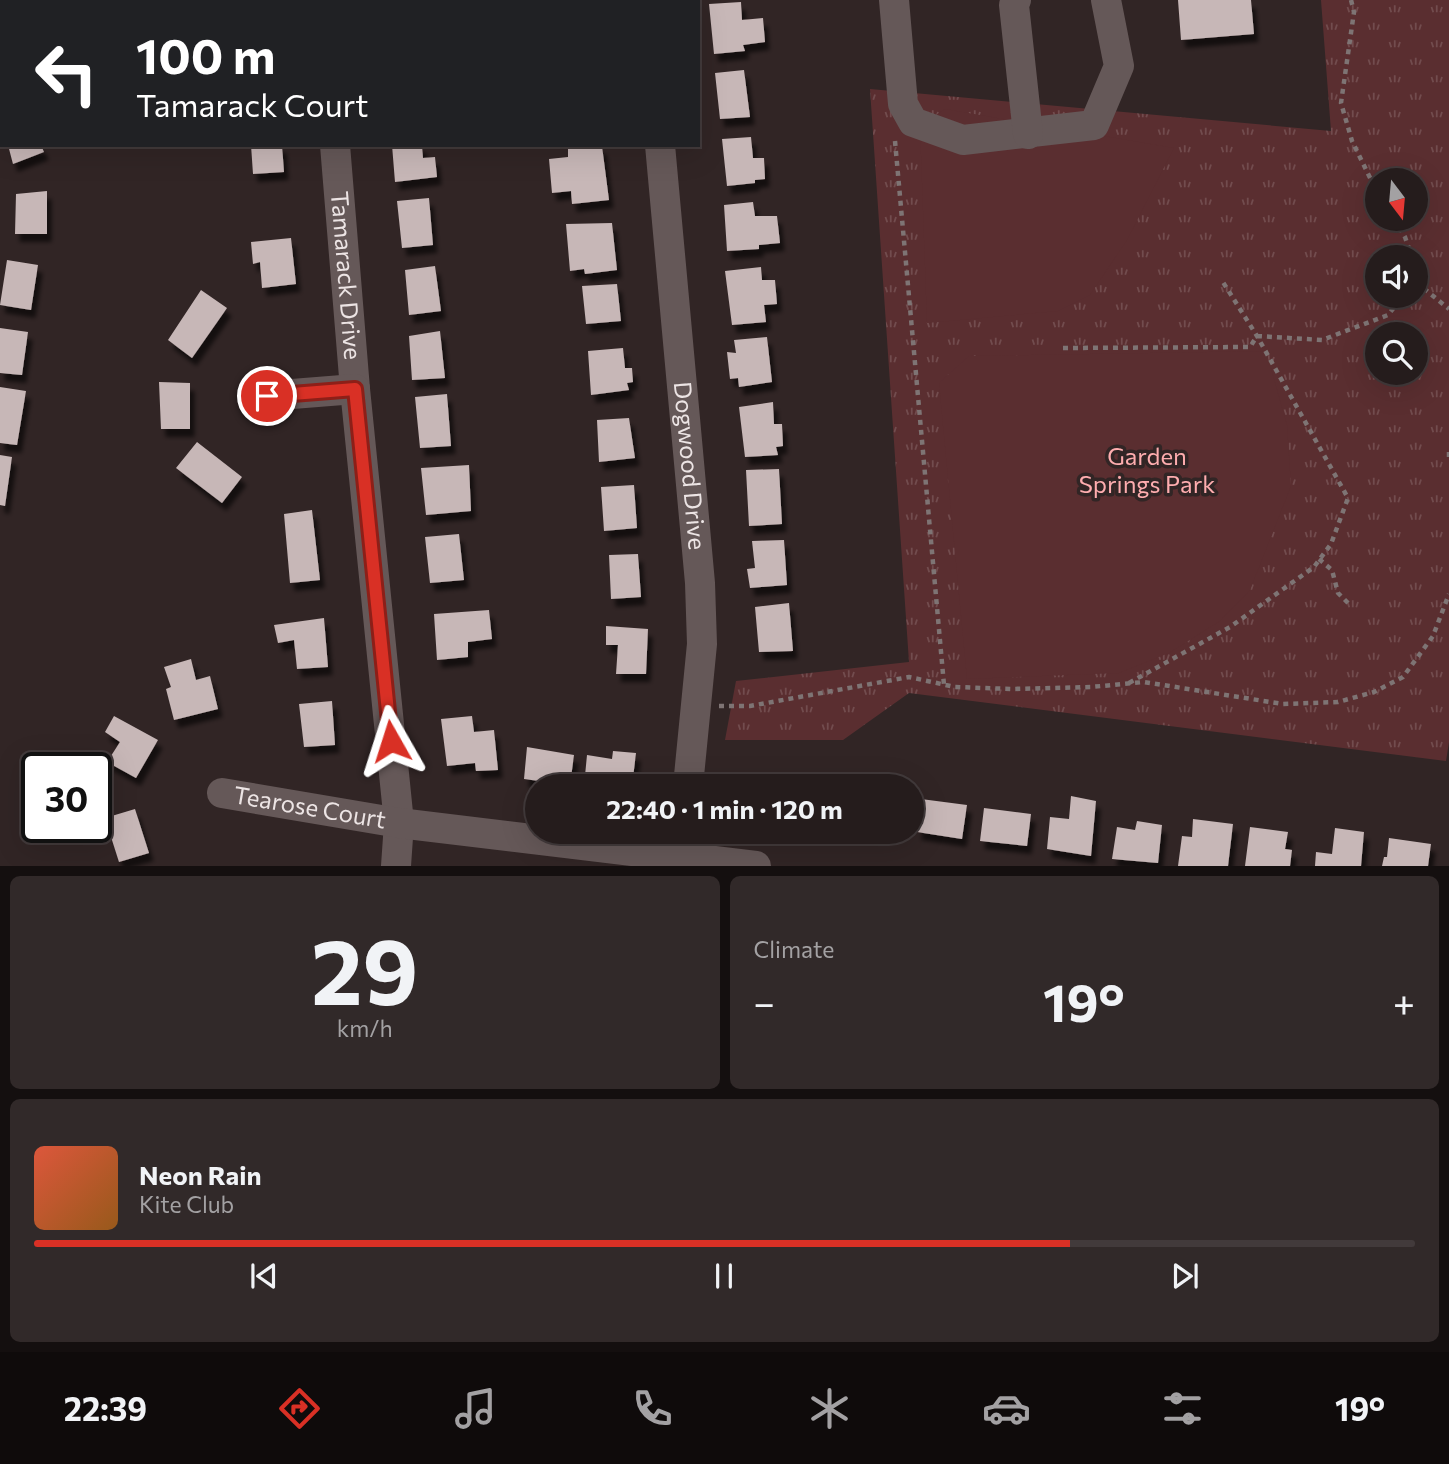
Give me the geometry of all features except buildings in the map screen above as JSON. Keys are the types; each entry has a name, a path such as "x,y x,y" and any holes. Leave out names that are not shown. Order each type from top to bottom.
{"street":[{"path":"894,0 903,104 913,122 963,140 1094,125 1119,66 1105,0"},
{"path":"1016,0 1014,5 1028,134"},
{"name":"Tamarack Drive","path":"335,147 355,389 399,823 396,866"},
{"name":"Dogwood Drive","path":"660,147 700,583 702,644 689,774"},
{"path":"267,396 355,389"},
{"name":"Tearose Court","path":"222,793 399,823 525,832"},
{"name":"Tearose Court","path":"685,844 756,866"}],"path":[{"path":"1351,0 1354,12 1341,103 1352,141 1365,168"},
{"path":"903,104 893,121 944,685"},
{"path":"1127,684 1230,628 1314,567 1331,544 1348,498 1257,335 1221,279"},
{"path":"1428,292 1449,309"},
{"path":"1257,335 1322,340 1388,315 1394,308"},
{"path":"1063,348 1250,347 1257,335"},
{"path":"1449,452 1449,458"},
{"path":"1319,559 1332,569 1338,593 1348,603"},
{"path":"697,706 750,706 909,677 944,685 1011,690 1143,682 1283,704 1338,702 1374,692 1403,677 1433,636 1449,594"}],"green space":[{"name":"Garden Springs Park","path":"1321,0 1449,0 1449,742 1446,761 909,693 843,740 725,740 736,681 909,662 870,89 1331,131"},
{"path":"945,109 1174,148 1127,240 1090,295 1058,311 927,323 920,126"},
{"path":"1266,351 1287,425 1291,486 1250,590 1220,621 1169,653 1119,673 967,679 939,383 969,356"}],"route":[{"path":"267,396 355,389 391,741"}]}
